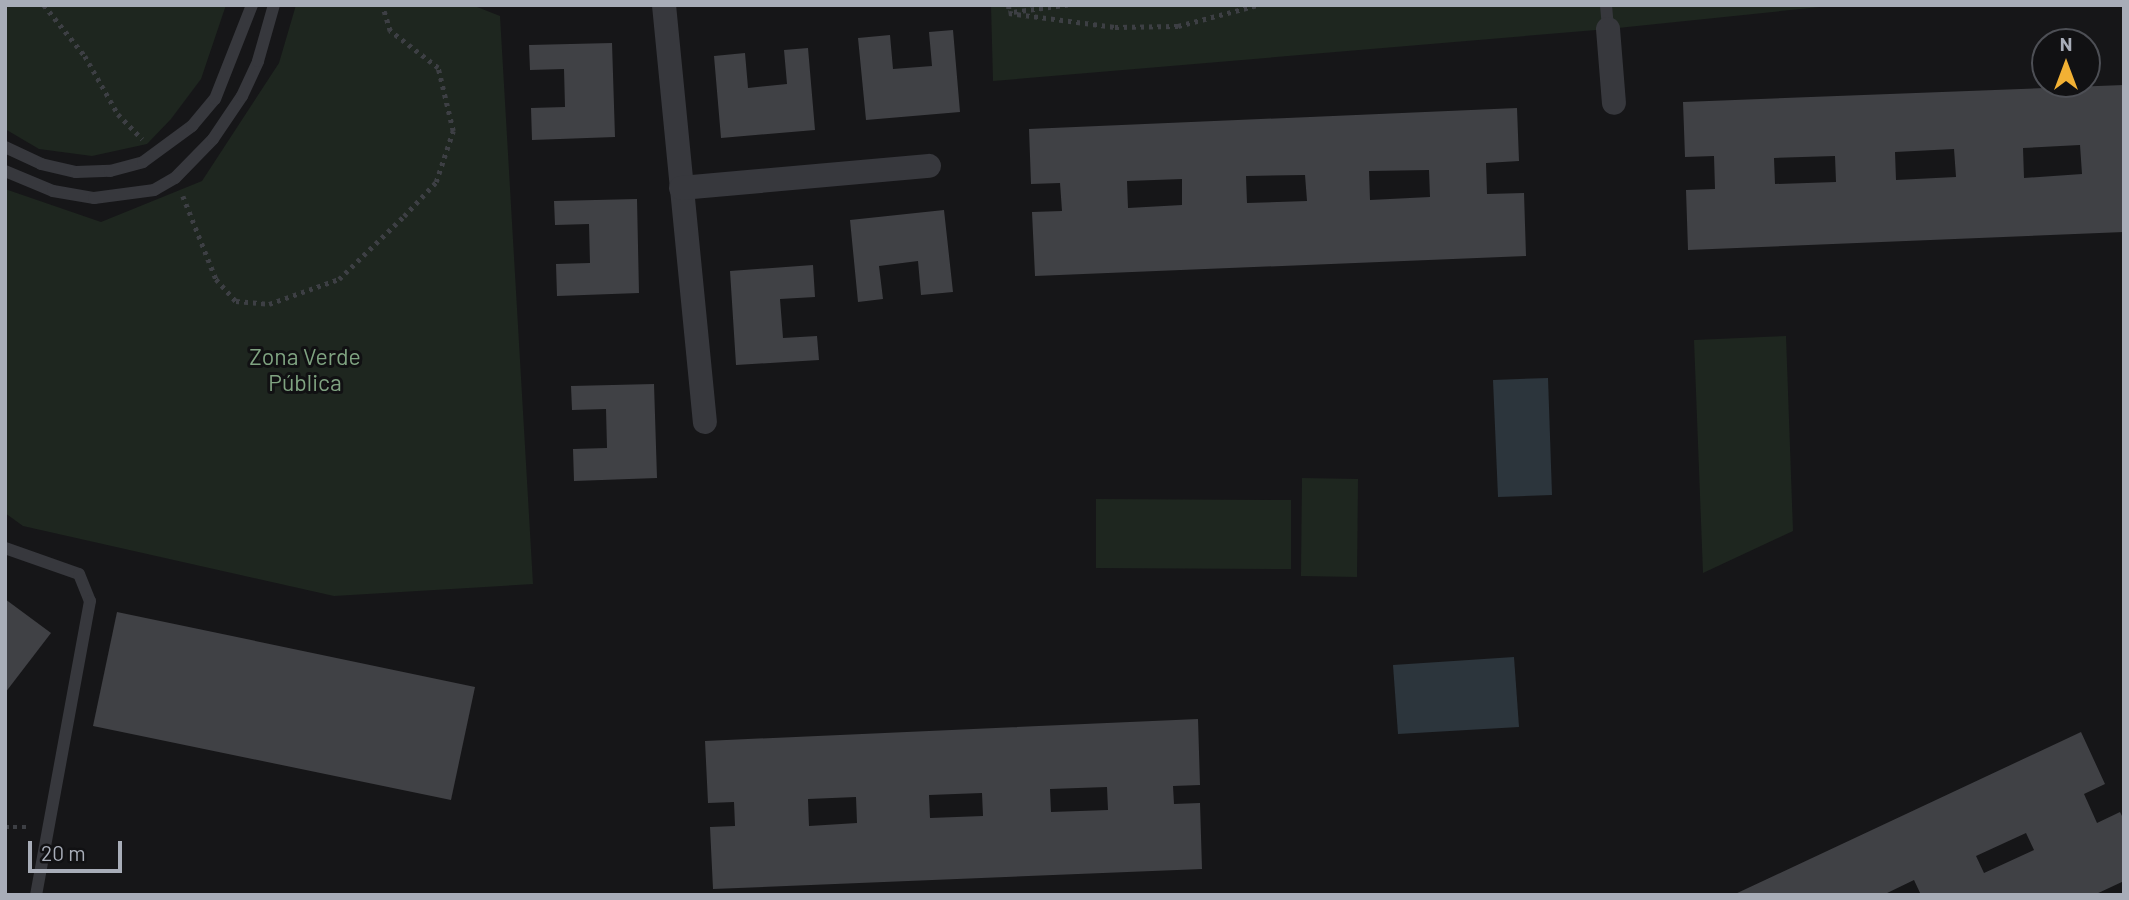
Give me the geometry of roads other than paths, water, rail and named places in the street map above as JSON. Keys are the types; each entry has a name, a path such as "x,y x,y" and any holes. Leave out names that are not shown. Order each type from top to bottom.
{"street":[{"path":"664,5 705,422"},
{"path":"1607,17 1614,103"},
{"path":"681,188 929,166"}],"lane":[{"path":"5,147 41,164 76,172 110,171 155,155 192,126 215,99 252,5"},
{"path":"5,171 53,191 94,198 154,190 176,178 213,139 242,96 258,61 274,5"},
{"path":"5,548 79,574 90,601 36,895"}],"park label":[{"name":"Zona Verde Pública","path":"305,369"}]}
